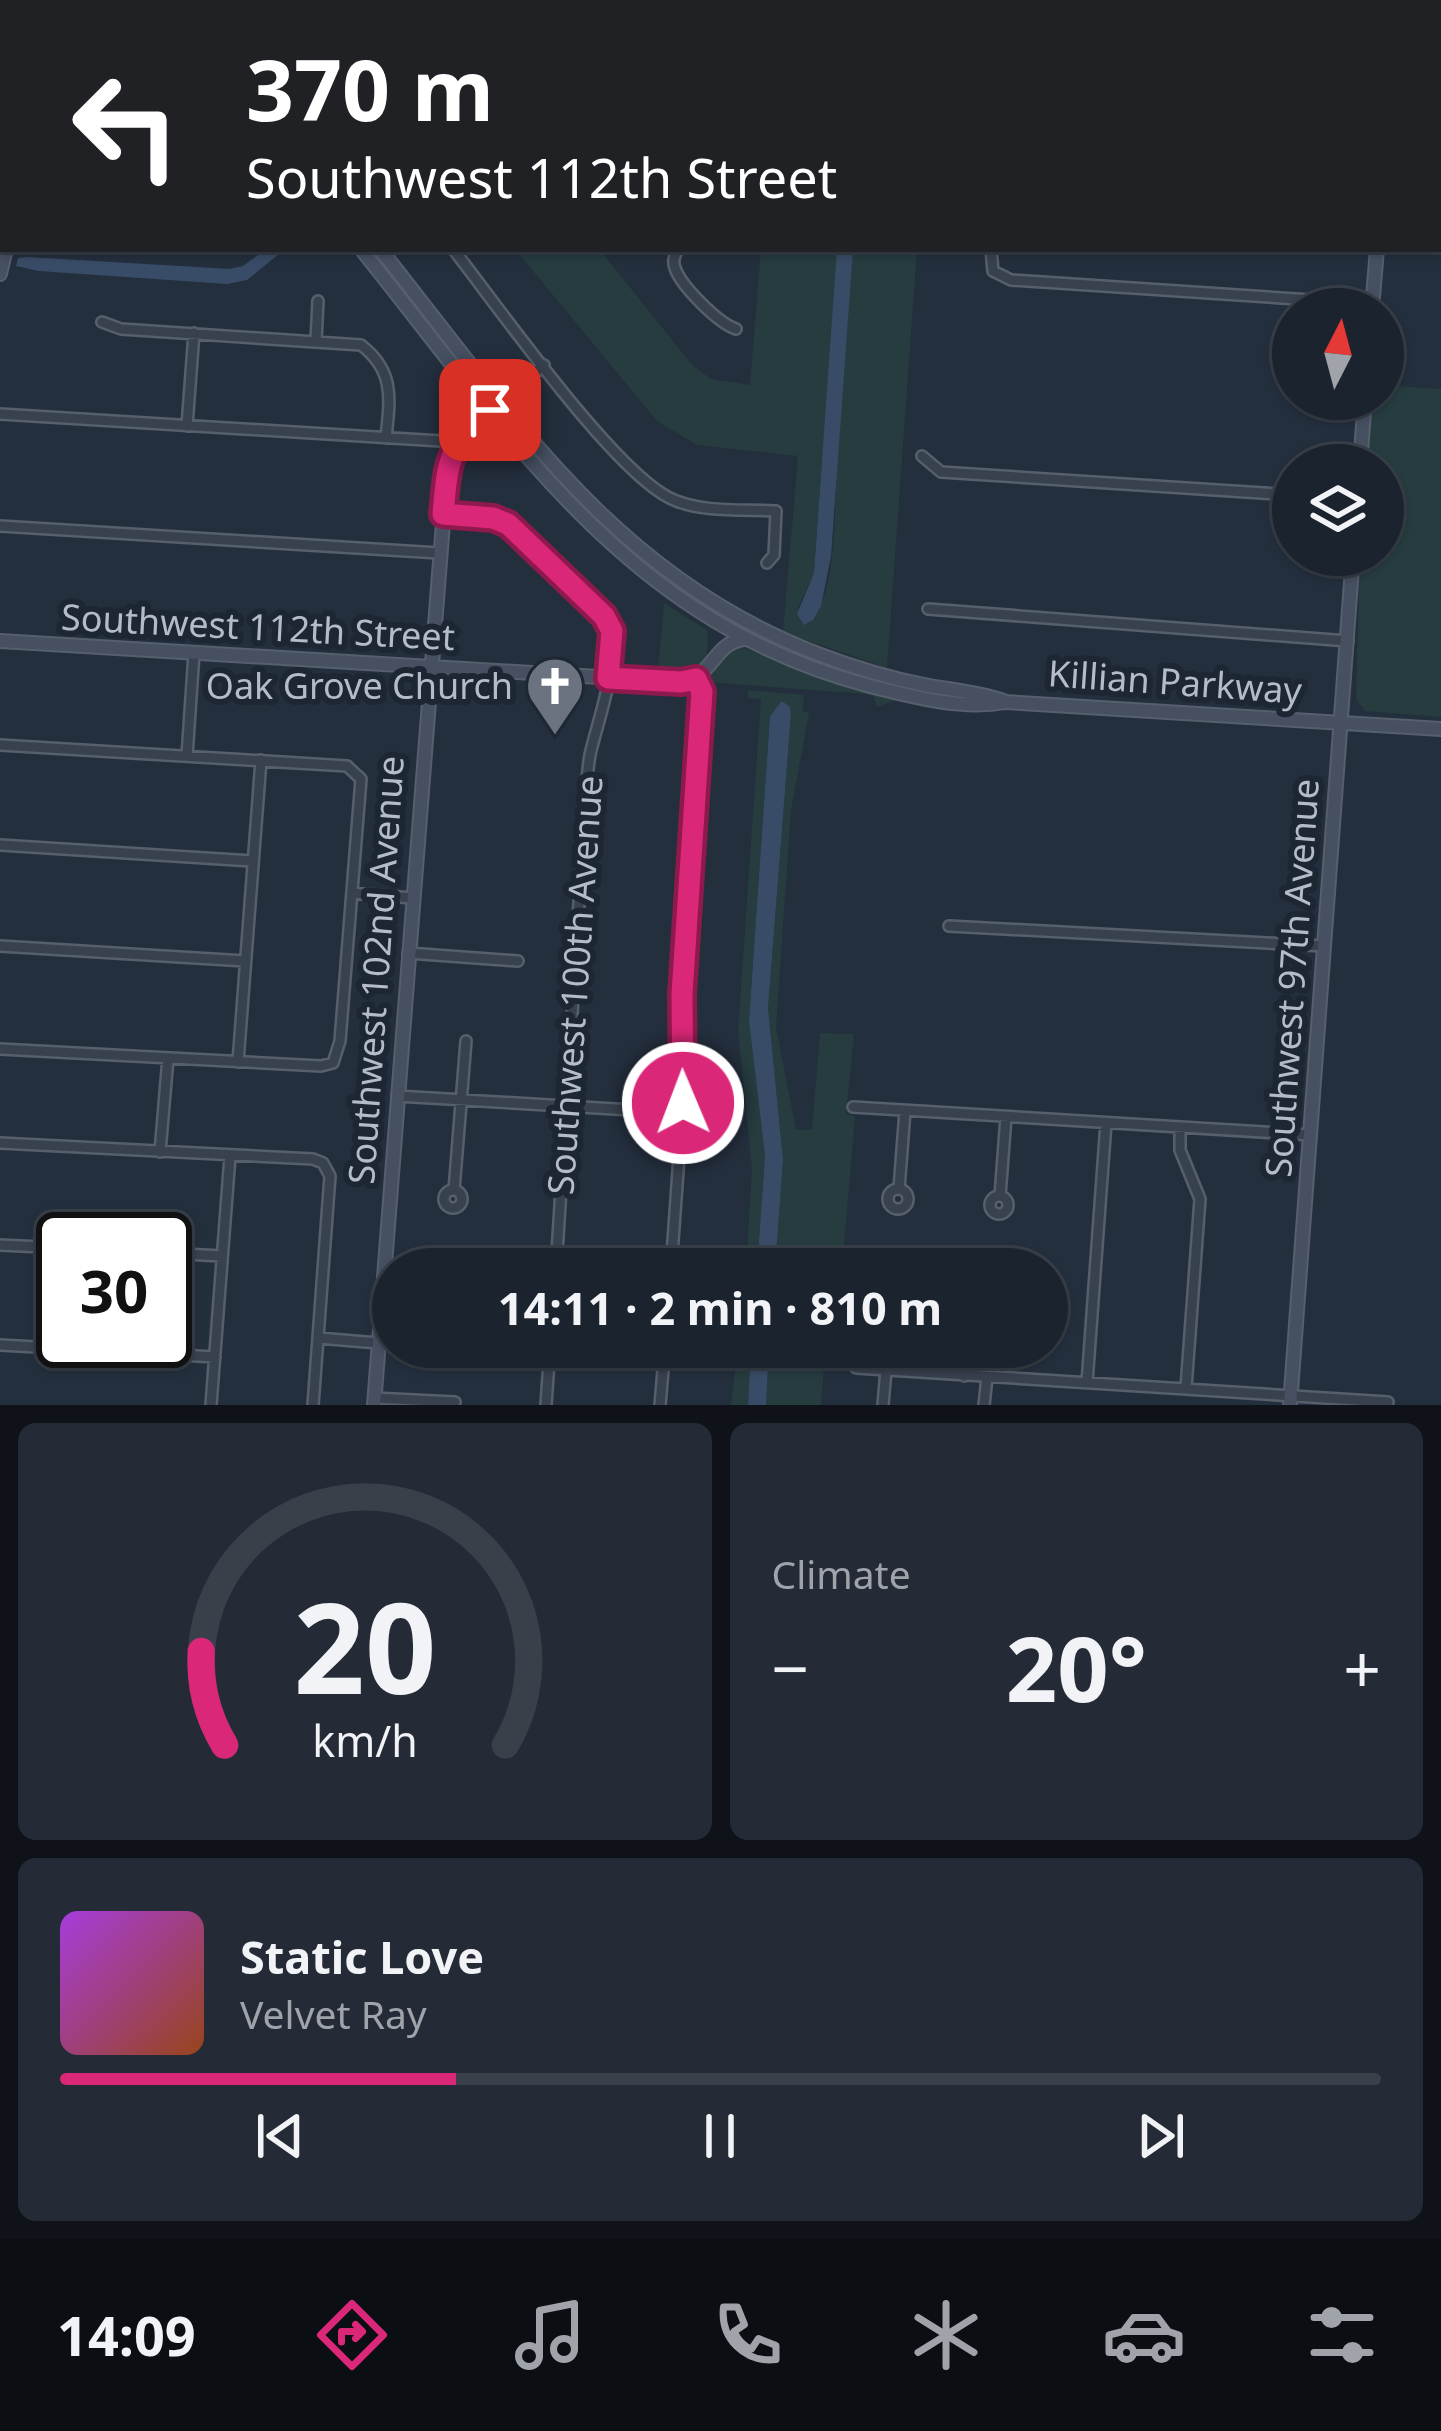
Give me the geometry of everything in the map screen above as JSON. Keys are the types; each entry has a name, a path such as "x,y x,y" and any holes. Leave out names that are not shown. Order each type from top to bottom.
{"street":[{"name":"Killian Parkway","path":"365,252 495,405 603,520 649,560 719,607 792,644 851,666 1005,702 1342,722"},
{"name":"Killian Parkway","path":"382,252 552,488 662,588 746,638 817,670 881,689 960,703 1005,702"},
{"path":"455,252 611,447 655,490 683,504 776,511 774,555 767,563"},
{"path":"677,252 676,271 720,323 736,329"},
{"path":"991,252 993,271 1011,280 1272,299"},
{"path":"1373,288 1376,252"},
{"path":"316,340 318,301"},
{"path":"102,322 118,328 357,344 374,357 391,387 386,438"},
{"path":"187,426 194,333"},
{"path":"0,413 457,442 544,365"},
{"name":"Southwest 102nd Avenue","path":"386,1248 439,553 447,472 457,442"},
{"path":"922,456 941,472 1272,494"},
{"name":"Southwest 100th Avenue","path":"443,514 493,518 508,524 608,620 612,631 604,715 589,764 558,1248"},
{"path":"0,526 439,553"},
{"name":"Southwest 97th Avenue","path":"1290,1400 1352,576"},
{"path":"928,609 1348,641"},
{"path":"707,617 715,637 715,655"},
{"path":"672,1248 682,1113 682,994 704,702 696,679 728,642 746,638"},
{"name":"Southwest 112th Street","path":"0,641 681,682 696,679"},
{"path":"188,756 194,653"},
{"path":"1342,722 1441,729"},
{"path":"0,745 347,766 361,779 336,1060 325,1066 0,1048"},
{"path":"238,1062 260,760"},
{"path":"0,845 252,861"},
{"path":"352,893 412,898"},
{"path":"949,926 1324,946"},
{"path":"0,946 245,961"},
{"path":"408,953 518,961"},
{"path":"454,1190 466,1041"},
{"path":"160,1152 168,1058"},
{"path":"397,1096 682,1113"},
{"path":"853,1107 1311,1135"},
{"path":"899,1190 905,1111"},
{"path":"1000,1196 1006,1117"},
{"path":"1087,1383 1106,1123"},
{"path":"1180,1127 1180,1150 1200,1199 1186,1388"},
{"path":"0,1143 313,1159 326,1166 330,1176 313,1405"},
{"path":"211,1405 230,1156"},
{"path":"0,1245 36,1247"},
{"path":"192,1254 222,1256"},
{"path":"318,1338 372,1342"},
{"path":"0,1346 214,1357"},
{"name":"Southwest 102nd Avenue","path":"374,1401 377,1368"},
{"path":"546,1405 549,1368"},
{"path":"660,1405 663,1368"},
{"path":"856,1368 1186,1388 1290,1400 1388,1402"},
{"path":"964,1376 965,1368"},
{"path":"883,1405 886,1370"},
{"path":"984,1405 986,1377"},
{"path":"374,1401 455,1402"}],"green space":[{"path":"517,252 601,252 693,366 711,379 750,385 761,252 917,252 887,668 783,632 798,456 697,445 657,421","holes":["822,459 837,461 835,523 825,592 808,624 798,608 814,573"]},
{"path":"1404,386 1441,389 1441,717 1365,711 1356,699 1359,576 1404,576 1404,444 1369,444 1370,420 1404,420"},
{"path":"664,603 707,630 702,662 687,677 624,674 616,667 658,670"},
{"path":"739,646 811,676 896,700 877,707 874,697 866,694 706,682 725,650"},
{"path":"748,690 804,695 802,711 809,713 791,810 776,1027 796,1130 812,1129 820,1033 854,1034 846,1114 855,1117 844,1248 777,1248 783,1160 768,1008 791,714 783,701 770,716 749,1021 765,1156 758,1248 747,1248 752,1169 738,1030 761,699 748,698"},
{"path":"735,1368 750,1368 748,1405 731,1405"},
{"path":"768,1368 824,1368 821,1405 766,1405"}],"water":[{"path":"262,252 281,252 247,280 227,284 16,266 18,258 27,257 243,266"},
{"path":"837,252 853,252 831,556 821,606 804,625 797,614 814,573"},
{"path":"782,701 790,707 768,1008 783,1160 777,1248 758,1248 765,1156 749,1021 770,716"},
{"path":"750,1368 768,1368 766,1405 748,1405"}],"place":[{"name":"Oak Grove Church","path":"555,737"}],"route":[{"path":"490,410 454,448 443,514 493,518 508,524 604,616 612,631 608,678 696,679 702,692 682,994 683,1103"}]}
